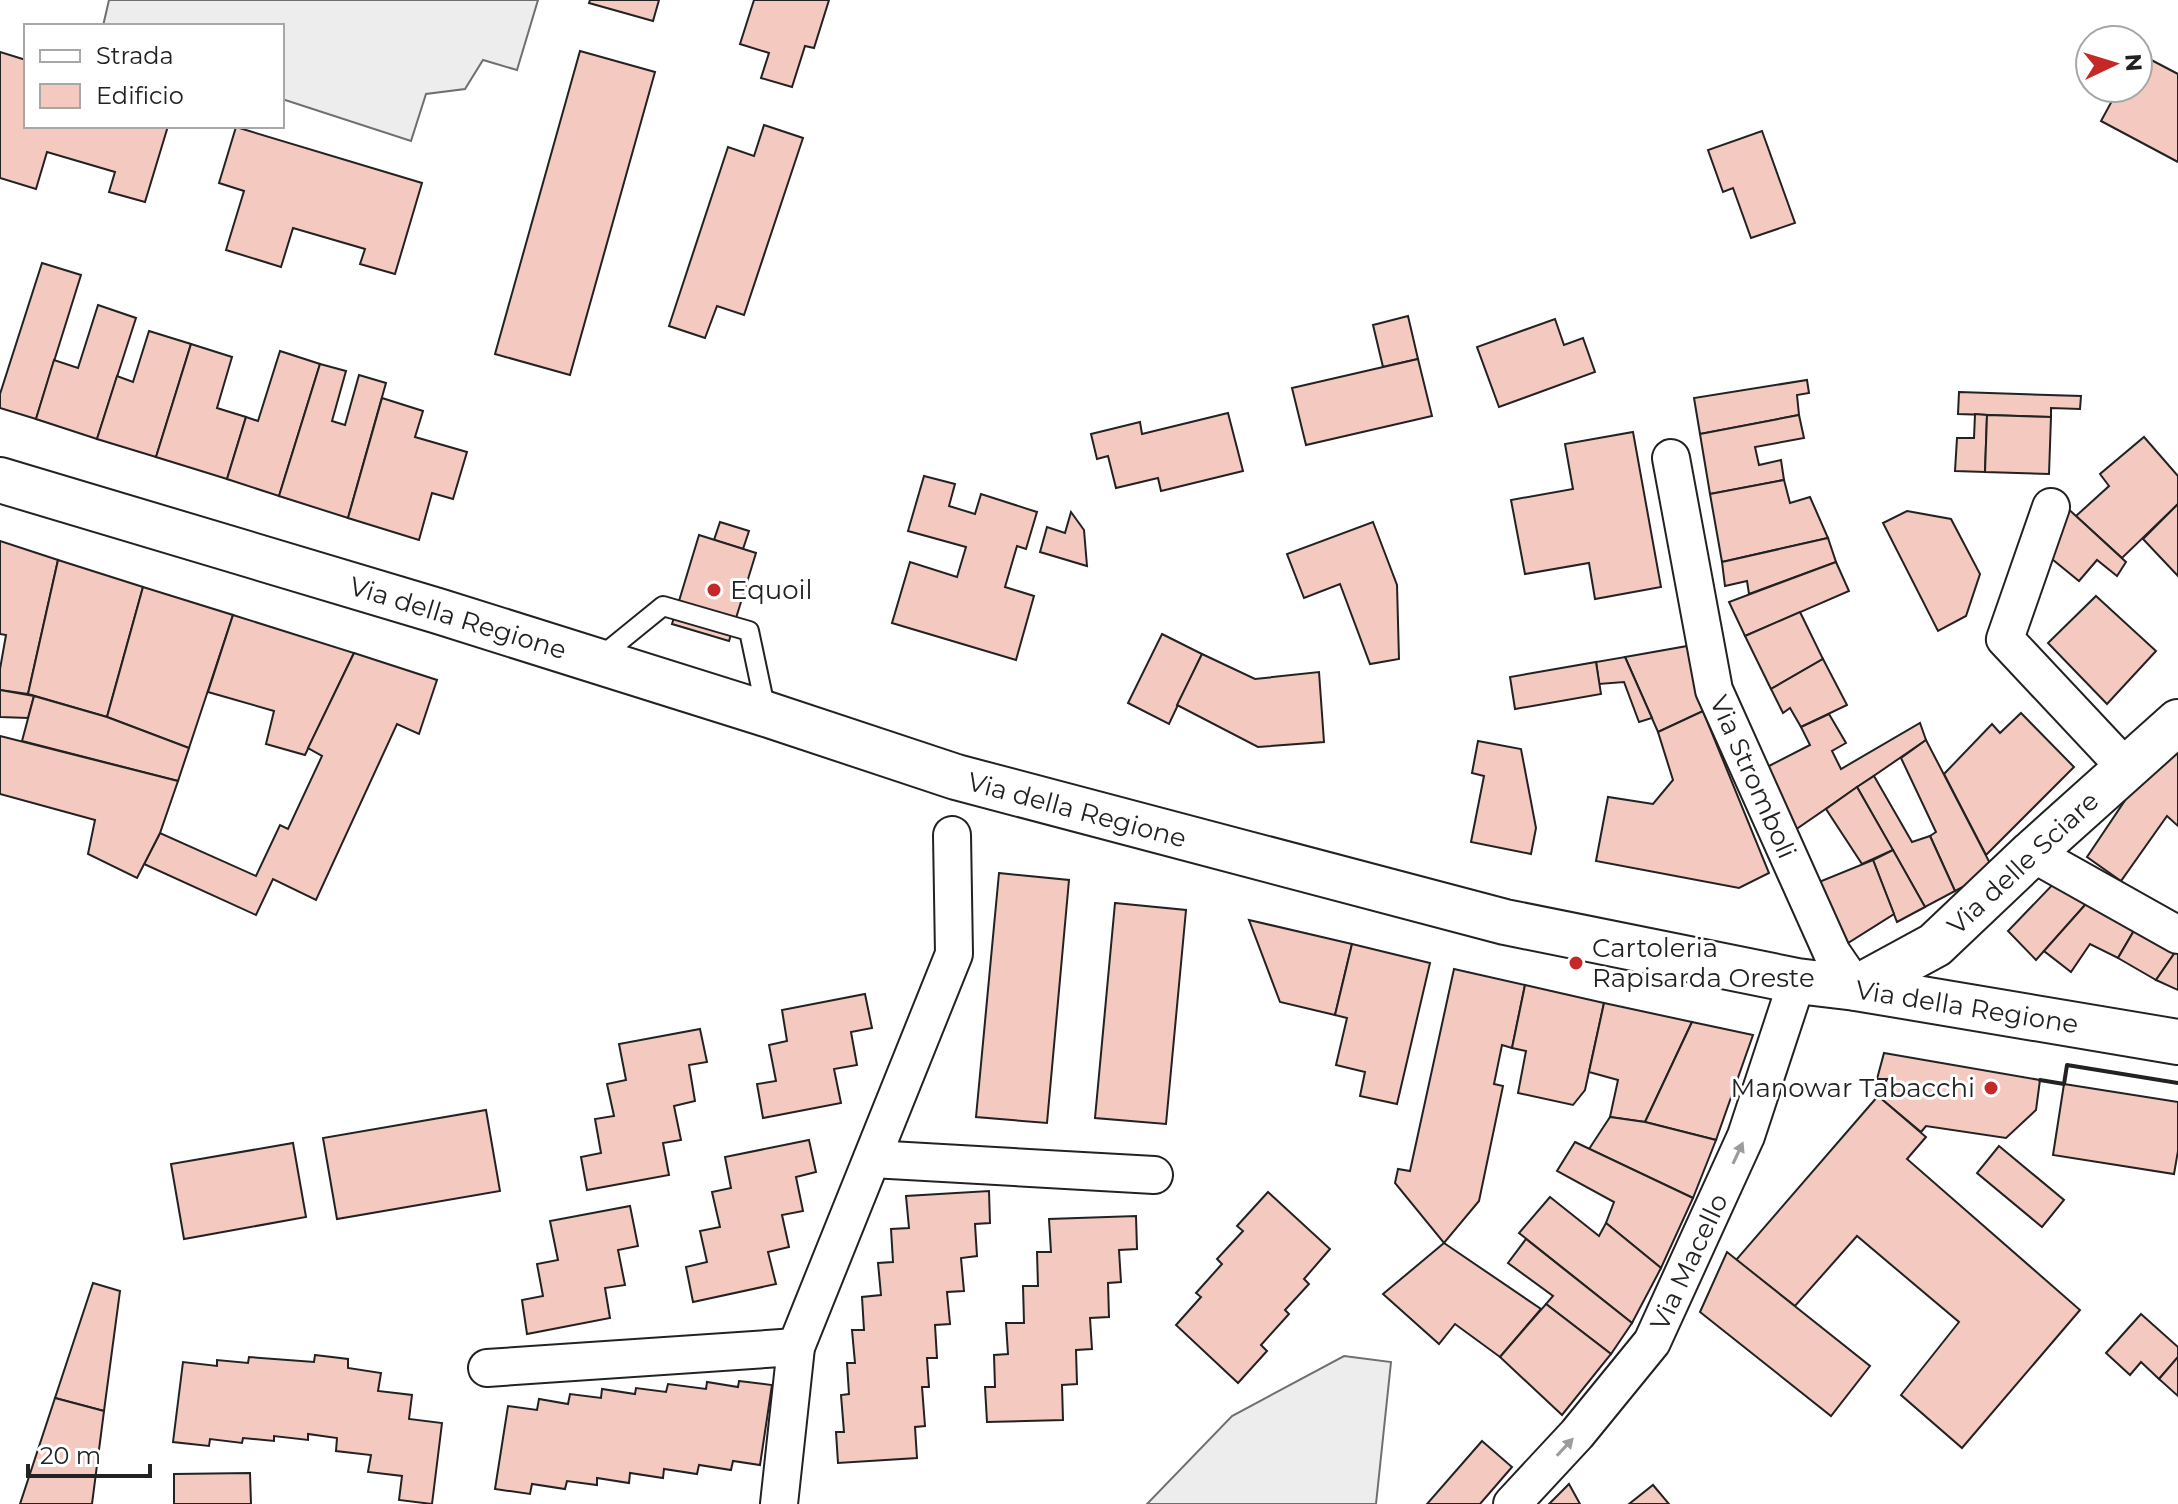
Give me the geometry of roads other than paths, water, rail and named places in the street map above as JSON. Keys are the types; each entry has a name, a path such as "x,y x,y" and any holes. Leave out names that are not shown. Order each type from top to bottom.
{"main road":[{"name":"Via della Regione","path":"0,480 596,660 956,777 1476,914 1797,981 1856,988 2178,1042"},
{"name":"Via delle Sciare","path":"1856,988 1935,945 2178,722"}],"street":[{"name":"Via Stromboli","path":"1671,458 1714,690 1832,953 1856,988"},
{"path":"2051,507 2005,639 2126,768"},
{"path":"779,1504 796,1347 954,954 952,835"},
{"path":"2032,853 2178,935"},
{"name":"Via Macello","path":"1512,1504 1577,1434 1652,1342 1746,1136 1797,981"},
{"path":"872,1159 1154,1175"},
{"path":"487,1368 796,1347"}],"lane":[{"path":"596,660 663,606 749,631 766,714"}],"place":[{"name":"Equoil","path":"714,590"},
{"name":"Cartoleria Rapisarda Oreste","path":"1576,963"},
{"name":"Manowar Tabacchi","path":"1991,1088"}]}
